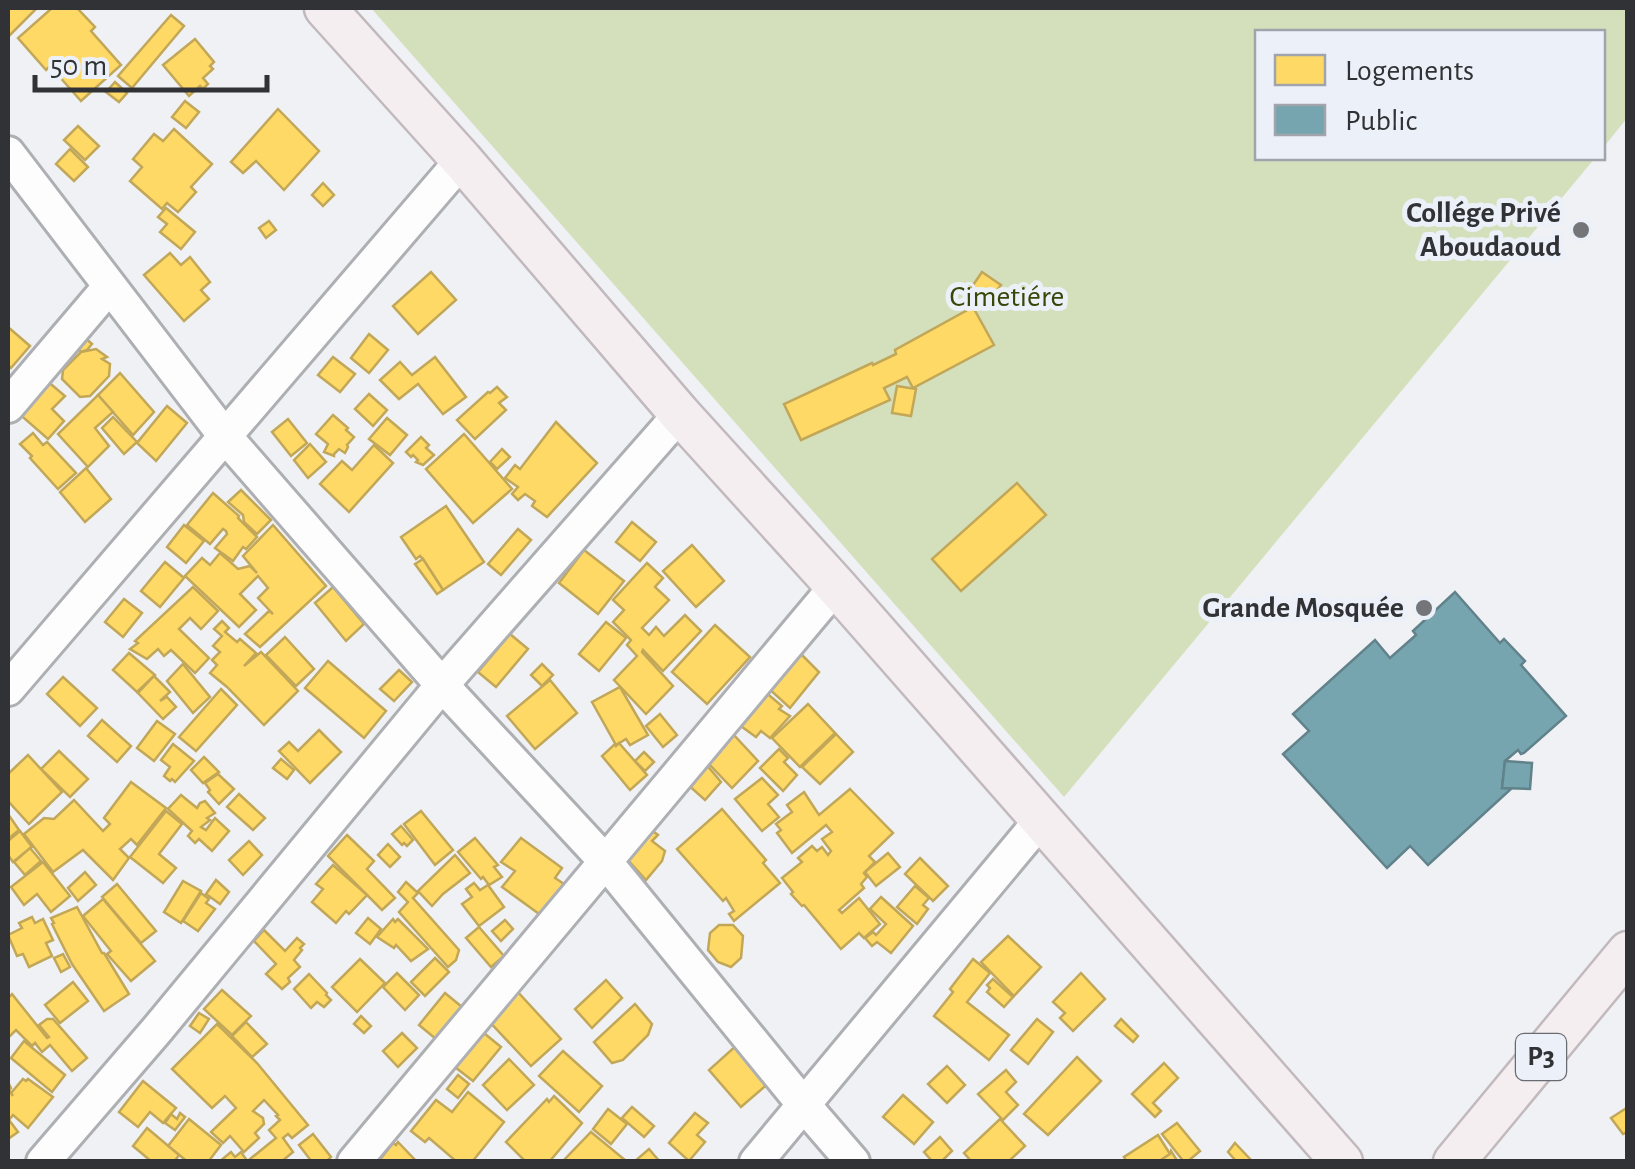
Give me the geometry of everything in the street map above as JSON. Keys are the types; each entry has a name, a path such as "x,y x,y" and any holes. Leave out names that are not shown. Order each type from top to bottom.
{"main road":[{"path":"325,8 1342,1162"},
{"name":"P3","path":"1454,1162 1628,952"}],"street":[{"path":"8,153 224,436 442,685 604,861 853,1162"},
{"path":"8,690 462,160"},
{"path":"8,406 109,287"},
{"path":"43,1162 442,685 680,414"},
{"path":"354,1162 836,586"},
{"path":"756,1162 1040,820"}],"green space":[{"name":"Cimetiére","path":"371,8 1627,8 1627,118 1605,146 1605,30 1255,30 1255,160 1593,160 1064,797"}],"building: Logements":[{"path":"8,8 37,8 8,37"},
{"path":"52,8 77,8 121,65 81,101 18,38"},
{"path":"171,15 184,26 132,88 118,76"},
{"path":"195,39 214,62 210,66 213,69 203,78 208,84 189,96 163,65"},
{"path":"115,82 127,93 119,102 106,92"},
{"path":"185,101 199,112 186,128 172,117"},
{"path":"278,109 319,151 284,190 256,161 243,173 231,162"},
{"path":"78,126 99,146 85,160 64,140"},
{"path":"174,129 212,164 191,187 196,192 178,212 167,203 162,209 130,181 142,167 133,159 154,134 163,141"},
{"path":"70,149 88,167 74,181 56,164"},
{"path":"323,183 334,195 323,206 312,195"},
{"path":"166,208 195,232 181,249 160,232 167,224 158,217"},
{"path":"269,221 276,230 266,238 259,228"},
{"path":"170,253 181,265 190,257 210,282 201,290 209,299 184,321 144,275"},
{"path":"431,272 456,300 418,334 393,306"},
{"path":"982,272 1001,285 989,301 971,288"},
{"path":"973,307 994,345 913,388 907,377 884,388 890,400 801,440 784,404 896,354 895,350"},
{"path":"8,327 30,346 11,368 8,365"},
{"path":"369,334 388,350 369,373 351,358"},
{"path":"83,336 92,344 81,352 75,346"},
{"path":"96,349 107,357 102,359 110,364 109,376 90,396 80,397 62,379 63,370 81,352"},
{"path":"333,357 355,374 340,392 318,375"},
{"path":"435,357 466,397 443,414 418,384 399,399 380,380 400,362 412,375"},
{"path":"120,373 154,412 133,435 98,395"},
{"path":"46,380 65,396 52,409 64,421 48,439 17,412"},
{"path":"897,386 916,389 911,416 892,413"},
{"path":"497,387 507,397 499,403 506,410 475,439 457,420"},
{"path":"369,394 387,410 373,426 355,409"},
{"path":"98,395 113,412 95,428 109,446 88,467 58,434"},
{"path":"167,406 187,423 156,461 137,443"},
{"path":"333,415 354,437 345,453 339,449 334,456 324,452 328,444 316,434"},
{"path":"113,417 137,442 124,454 102,428"},
{"path":"387,418 407,435 390,455 369,439"},
{"path":"288,419 307,443 291,456 272,432"},
{"path":"556,422 597,463 547,517 532,506 535,501 525,494 518,500 512,494 518,487 505,478 515,465 520,469"},
{"path":"33,433 76,473 58,489 20,444"},
{"path":"464,434 512,489 473,523 426,469"},
{"path":"421,437 434,455 423,465 406,452"},
{"path":"310,444 326,462 308,478 294,460"},
{"path":"374,445 393,463 349,512 320,484 342,461 352,470"},
{"path":"502,449 510,457 497,469 490,462"},
{"path":"86,468 111,499 85,522 60,492"},
{"path":"1017,483 1046,515 961,591 932,559"},
{"path":"241,490 271,520 257,534 228,502"},
{"path":"213,493 257,537 233,561 215,548 226,531 223,529 210,544 187,525"},
{"path":"446,506 484,562 443,590 423,559 416,559 401,537"},
{"path":"632,522 656,542 640,561 616,542"},
{"path":"184,525 204,541 186,563 167,547"},
{"path":"273,525 326,586 260,647 245,634 269,611 273,614 258,598 268,588 258,576 240,594 256,610 239,627 185,576 202,558 210,565 220,553 238,569 250,566 257,573 243,556"},
{"path":"518,529 531,540 501,575 488,564"},
{"path":"692,545 724,581 696,607 663,571"},
{"path":"584,550 624,581 598,614 559,583"},
{"path":"423,559 443,590 437,594 415,564"},
{"path":"165,562 184,578 160,607 141,591"},
{"path":"647,563 663,578 655,587 669,600 642,628 649,635 656,627 664,636 685,615 701,631 663,671 643,650 673,686 646,714 614,680 637,656 627,645 631,640 613,622 624,610 613,600"},
{"path":"193,587 218,611 201,629 190,618 179,629 209,658 195,673 171,650 164,656 158,649 147,659 130,649 138,643 135,641"},
{"path":"333,587 364,624 346,641 315,603"},
{"path":"124,599 142,613 123,637 105,622"},
{"path":"222,621 229,628 225,632 256,653 244,666 261,652 298,691 264,725 210,673 217,665 212,660 220,652 213,646 222,636 214,629"},
{"path":"606,622 626,638 599,671 579,654"},
{"path":"715,625 750,657 707,704 672,672"},
{"path":"510,634 528,649 496,687 478,672"},
{"path":"285,637 314,669 296,686 266,655"},
{"path":"798,651 819,672 790,708 767,687"},
{"path":"129,653 155,675 137,692 113,670"},
{"path":"328,661 386,711 364,738 305,688"},
{"path":"183,664 210,697 193,713 167,681"},
{"path":"542,664 553,675 542,686 531,675"},
{"path":"399,670 412,682 394,701 380,689"},
{"path":"154,676 170,692 160,701 167,697 176,707 163,719 138,693"},
{"path":"63,677 97,708 80,726 47,694"},
{"path":"550,680 577,713 535,749 507,716"},
{"path":"620,687 648,735 630,745 626,739 616,745 592,702"},
{"path":"221,689 237,705 196,751 179,737"},
{"path":"764,691 790,716 770,738 761,731 756,737 738,724"},
{"path":"808,704 835,733 800,767 772,738"},
{"path":"660,714 677,735 663,747 646,726"},
{"path":"102,720 131,746 117,762 88,736"},
{"path":"157,721 175,734 154,761 137,748"},
{"path":"319,730 341,752 310,783 279,751 289,742 298,751"},
{"path":"733,734 758,761 732,788 707,762"},
{"path":"836,734 853,752 820,784 802,767"},
{"path":"619,743 647,775 630,790 602,756"},
{"path":"173,744 194,761 175,782 164,776 170,767 161,760"},
{"path":"779,749 788,758 784,762 797,775 783,791 760,768"},
{"path":"59,751 88,779 70,797 41,769"},
{"path":"644,752 654,762 645,771 635,761"},
{"path":"28,755 62,792 29,824 8,801 8,774"},
{"path":"204,757 219,772 203,783 191,770"},
{"path":"281,759 294,770 287,779 273,768"},
{"path":"705,763 721,782 705,800 687,784"},
{"path":"218,774 234,789 219,804 205,783"},
{"path":"762,778 778,795 768,804 779,817 762,831 735,799"},
{"path":"131,782 166,808 137,845 131,839 120,849 129,858 113,880 83,850 53,872 24,834 44,818 54,819 74,800 103,831 110,824 104,818"},
{"path":"850,789 893,833 869,856 875,862 864,873 864,888 839,910 842,913 859,898 880,924 864,938 859,933 841,949 791,894 782,878 802,862 798,858 812,846 817,851 822,847 828,855 831,851 822,839 832,832 826,825 792,853 777,833 781,830 776,824 792,812 787,805 804,792 819,815"},
{"path":"239,794 265,818 253,830 227,807"},
{"path":"181,795 197,808 205,801 215,813 201,827 206,830 215,818 229,831 212,851 199,839 195,843 188,836 192,831 168,809"},
{"path":"722,809 766,860 763,863 780,883 734,921 729,914 734,911 726,898 723,901 677,849"},
{"path":"166,811 182,824 159,854 176,868 163,883 130,857"},
{"path":"421,811 453,850 435,865 404,824"},
{"path":"8,814 19,830 8,839"},
{"path":"401,826 413,840 407,846 392,834"},
{"path":"650,829 658,835 652,841 665,851 646,880 626,858"},
{"path":"20,831 32,847 13,862 8,855 8,841"},
{"path":"347,835 374,861 367,869 395,898 382,910 328,856"},
{"path":"475,838 498,865 494,867 502,877 489,885 458,852"},
{"path":"521,838 562,868 555,878 567,886 542,916 502,887 515,871 501,862"},
{"path":"249,841 262,855 243,875 229,860"},
{"path":"388,844 400,857 390,867 378,855"},
{"path":"30,848 41,861 25,875 14,862"},
{"path":"888,853 900,867 876,886 865,872"},
{"path":"455,855 470,873 432,906 418,891"},
{"path":"920,858 948,886 933,901 905,874"},
{"path":"43,862 70,896 51,912 37,894 24,905 11,887"},
{"path":"333,865 367,895 336,923 312,902 323,889 316,884"},
{"path":"85,872 96,885 78,901 68,888"},
{"path":"216,880 229,892 220,904 206,894"},
{"path":"183,881 201,891 181,923 164,912"},
{"path":"406,882 418,893 413,898 459,950 448,967 399,912 408,902 398,892"},
{"path":"474,883 480,890 488,885 504,907 479,926 462,904 472,897 466,889"},
{"path":"117,884 156,931 141,943 102,897"},
{"path":"915,886 929,898 923,905 928,909 917,924 897,907"},
{"path":"201,893 215,909 198,931 183,921"},
{"path":"881,897 913,926 891,953 877,942 872,946 865,938 873,932 876,935 886,924 870,909"},
{"path":"103,899 155,961 131,981 107,954 111,951 83,916"},
{"path":"77,907 129,994 104,1011 72,964 52,924 51,918"},
{"path":"32,917 35,923 43,919 53,940 46,943 52,956 29,967 23,954 17,956 8,935"},
{"path":"368,918 381,929 370,944 356,933"},
{"path":"393,919 398,919 428,949 411,961 396,945 394,948 377,937"},
{"path":"505,920 513,929 501,941 492,931"},
{"path":"719,925 733,925 743,936 741,958 731,967 718,962 708,950 710,933"},
{"path":"479,927 504,956 491,967 466,938"},
{"path":"264,930 285,951 297,938 304,944 294,960 300,967 282,989 266,974 276,964 254,941"},
{"path":"1008,936 1041,967 1014,996 981,962"},
{"path":"63,954 70,967 61,972 54,958"},
{"path":"435,958 449,972 425,996 411,982"},
{"path":"360,959 385,983 357,1012 332,987"},
{"path":"973,959 990,973 967,1002 1009,1035 989,1060 934,1016"},
{"path":"397,973 419,995 405,1010 383,987"},
{"path":"1081,973 1105,999 1073,1031 1060,1018 1065,1013 1053,1002"},
{"path":"309,974 331,1000 324,1007 317,1002 311,1008 294,989"},
{"path":"993,979 1013,997 1004,1007 987,992"},
{"path":"606,980 622,998 592,1028 575,1009"},
{"path":"73,982 88,1001 60,1023 45,1005"},
{"path":"222,990 251,1016 232,1035 204,1009"},
{"path":"516,990 561,1039 531,1066 486,1018"},
{"path":"445,993 462,1007 436,1039 419,1025"},
{"path":"12,994 47,1038 39,1025 53,1019 87,1058 72,1071 50,1045 42,1052 16,1030 8,1035 8,998"},
{"path":"635,1004 652,1024 648,1035 623,1060 612,1063 594,1042"},
{"path":"199,1013 209,1019 200,1033 190,1026"},
{"path":"361,1016 371,1026 364,1033 354,1024"},
{"path":"1037,1019 1053,1032 1028,1064 1011,1050"},
{"path":"1121,1019 1138,1036 1133,1042 1115,1026"},
{"path":"246,1022 267,1044 252,1057 232,1036"},
{"path":"217,1024 257,1063 308,1125 292,1138 288,1134 283,1138 293,1152 281,1162 250,1159 276,1138 269,1130 280,1120 264,1100 253,1111 263,1118 264,1124 255,1133 259,1138 244,1152 230,1136 223,1143 211,1132 236,1108 225,1096 212,1108 172,1069"},
{"path":"479,1029 501,1047 473,1081 451,1064"},
{"path":"402,1033 417,1048 398,1067 383,1051"},
{"path":"24,1041 65,1075 52,1092 11,1058"},
{"path":"738,1044 771,1081 741,1107 709,1070"},
{"path":"563,1051 602,1086 579,1112 539,1076"},
{"path":"1077,1057 1101,1081 1048,1135 1024,1114"},
{"path":"509,1059 534,1085 507,1110 483,1085"},
{"path":"1164,1063 1178,1078 1153,1103 1161,1111 1155,1117 1132,1094"},
{"path":"947,1066 965,1085 947,1103 928,1084"},
{"path":"1006,1070 1016,1082 1006,1092 1018,1105 1003,1120 978,1094"},
{"path":"458,1075 469,1084 458,1098 447,1089"},
{"path":"23,1079 28,1079 53,1097 28,1128 13,1115 9,1120 18,1132 8,1139 8,1082 11,1093"},
{"path":"143,1081 176,1108 163,1123 150,1112 138,1127 119,1112"},
{"path":"468,1092 504,1122 472,1162 457,1162 429,1138 425,1142 411,1131 436,1100 452,1112"},
{"path":"903,1095 933,1122 914,1144 883,1117"},
{"path":"554,1096 582,1123 549,1162 526,1162 506,1142"},
{"path":"632,1107 654,1126 644,1137 622,1118"},
{"path":"1628,1107 1628,1132 1623,1134 1611,1118"},
{"path":"608,1109 627,1124 611,1144 593,1129"},
{"path":"180,1113 185,1117 175,1130 165,1123 171,1114 177,1119"},
{"path":"695,1113 708,1123 697,1135 705,1142 689,1161 669,1143"},
{"path":"189,1119 221,1145 208,1162 188,1162 168,1146"},
{"path":"1000,1119 1025,1146 1008,1162 972,1162 964,1153"},
{"path":"1177,1123 1200,1151 1187,1162 1162,1134"},
{"path":"147,1128 179,1155 174,1162 152,1162 133,1146"},
{"path":"591,1132 625,1160 624,1162 563,1161"},
{"path":"313,1134 331,1157 326,1162 312,1162 299,1145"},
{"path":"1158,1135 1170,1154 1158,1162 1127,1162 1124,1157"},
{"path":"940,1137 952,1151 941,1162 933,1162 924,1152"},
{"path":"398,1142 417,1162 378,1162 393,1143"},
{"path":"1235,1143 1250,1159 1247,1162 1237,1162 1228,1152"},
{"path":"649,1149 660,1162 634,1162"},
{"path":"1171,1151 1178,1162 1158,1162 1170,1154"},
{"path":"231,1152 235,1157 241,1152 248,1162 219,1162"}],"building: Public":[{"path":"1455,592 1500,643 1504,639 1525,661 1521,665 1566,716 1524,753 1518,750 1505,761 1502,788 1512,788 1428,865 1410,846 1387,868 1283,754 1309,731 1293,714 1375,640 1390,658"},
{"path":"1505,761 1532,763 1530,789 1502,788"}],"place":[{"name":"Collége Privé Aboudaoud","path":"1581,230"},
{"name":"Grande Mosquée","path":"1424,608"}]}
